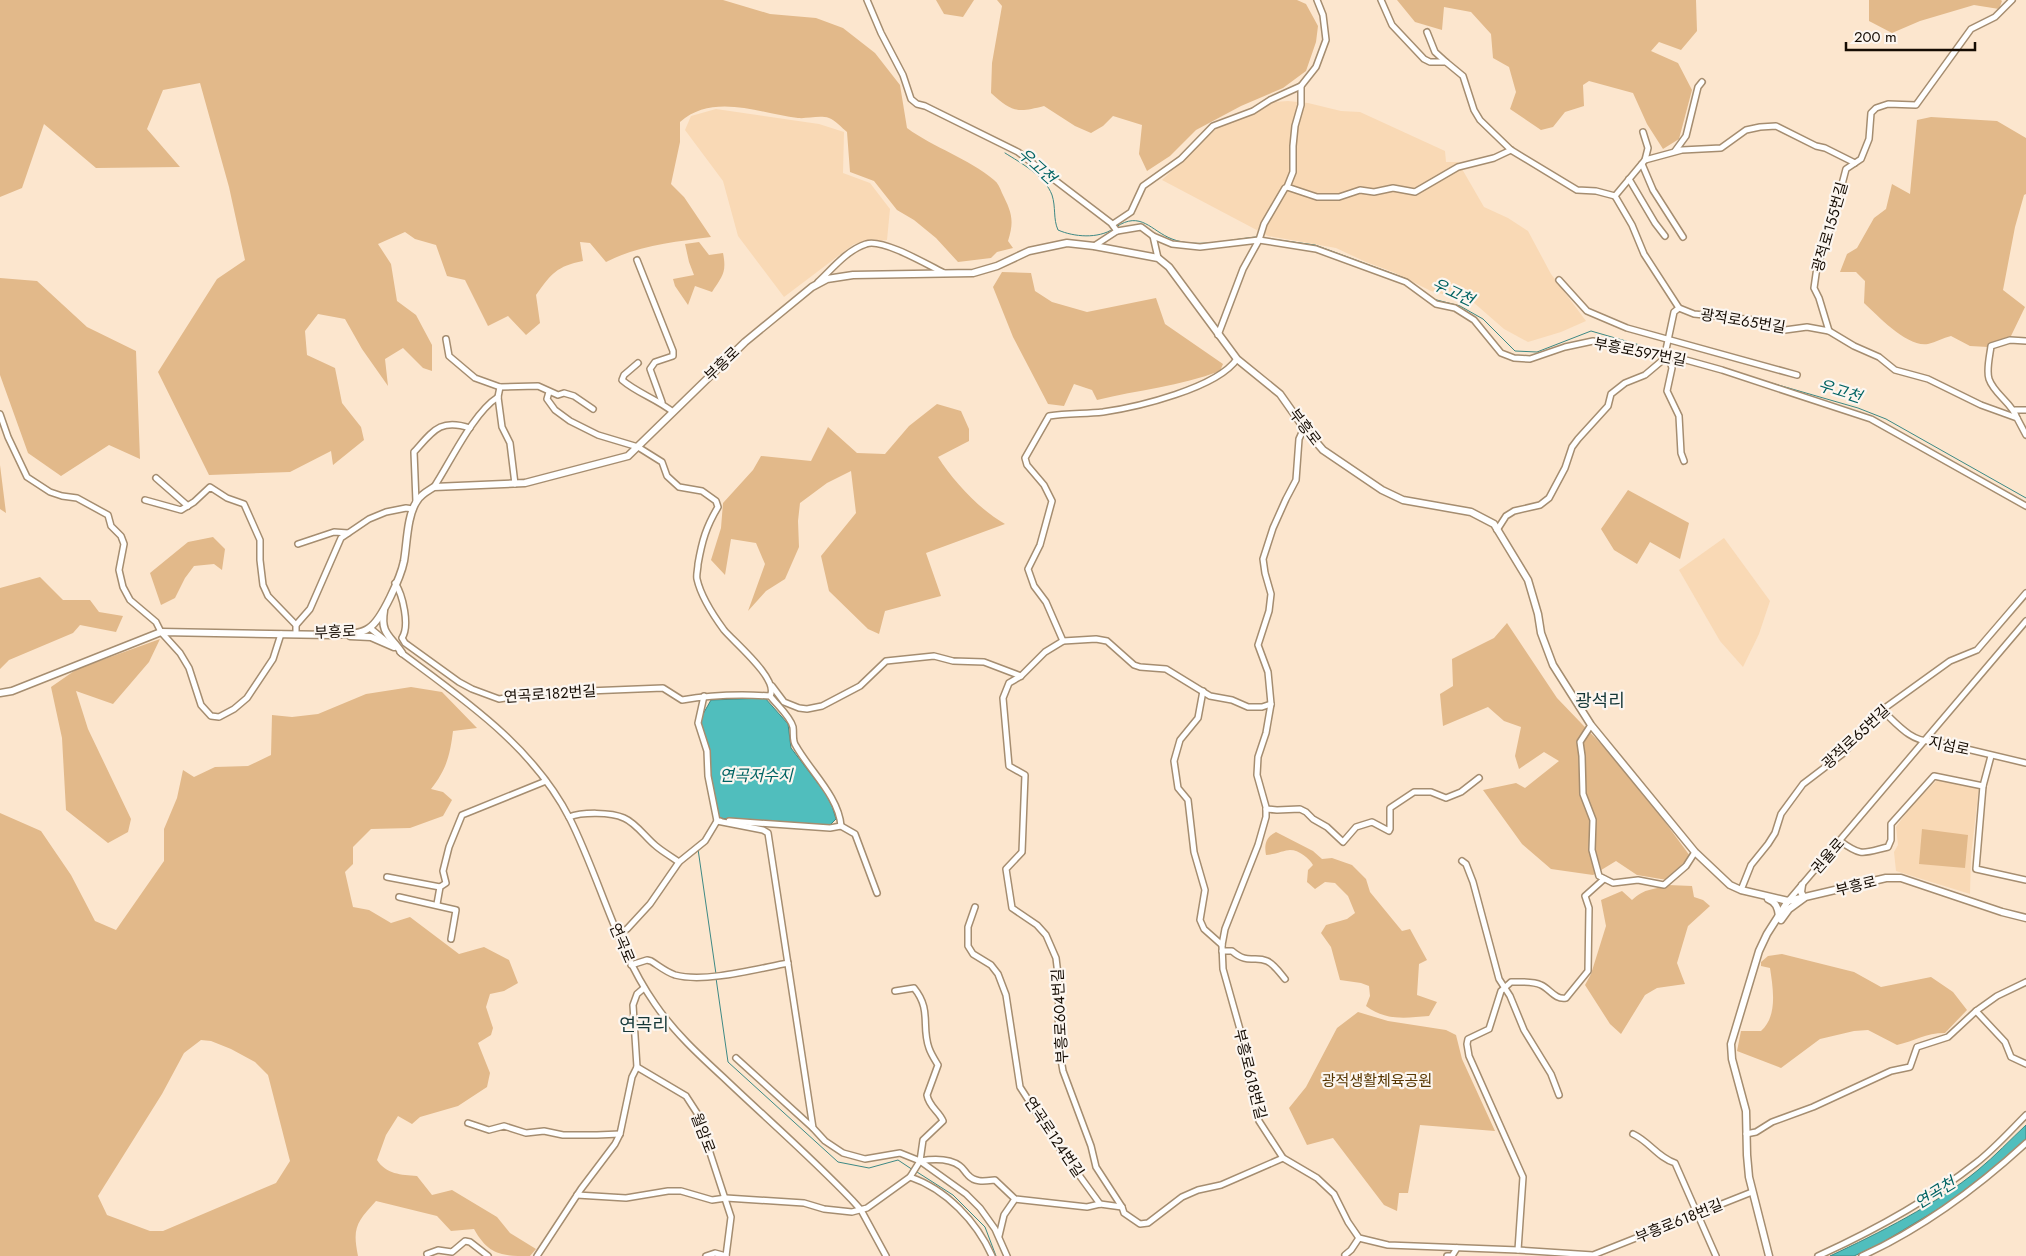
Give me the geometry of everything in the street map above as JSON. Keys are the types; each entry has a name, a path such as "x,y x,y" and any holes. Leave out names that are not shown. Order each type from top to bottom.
{"main road":[{"name":"부흥로","path":"434,487 525,483 628,456 745,342 812,287 827,279 853,274 972,273 997,266 1029,251 1067,243 1158,258 1169,267 1237,359 1280,394 1304,428 1323,450 1382,490 1403,500 1472,512 1494,524 1528,580 1536,604 1541,633 1553,665 1591,725 1695,852 1719,877 1741,890 1788,901 1894,877 1914,881 2008,914 2026,918"},
{"path":"416,502 424,493 434,487"},
{"name":"부흥로","path":"0,694 12,691 161,632 332,635 360,632 370,628 384,609 404,564 416,502"},
{"path":"384,609 384,631 395,642 402,653"},
{"path":"332,635 371,637 394,647"},
{"path":"1772,926 1780,921 1789,909 1804,898 1801,892 1802,885"},
{"path":"1758,894 1774,902 1779,916"},
{"name":"권율로","path":"1769,1256 1752,1192 1748,1168 1746,1111 1732,1060 1731,1044 1757,958 1772,926 1788,901"}],"street":[{"path":"867,0 881,33 903,75 911,99 917,104 925,106 1018,152 1115,228"},
{"path":"1094,246 1131,212 1143,186 1181,159 1213,126 1253,111 1270,100 1301,86 1316,67 1326,40 1323,15 1318,0"},
{"path":"1381,0 1392,25 1416,51 1430,62 1446,62"},
{"name":"광적로155번길","path":"1829,331 1814,288 1816,274 1846,169 1861,159 1869,139 1871,113 1876,108 1888,104 1916,104 1971,29 1995,17 2012,0"},
{"path":"1427,32 1435,52 1463,76 1474,110 1480,120 1511,150 1577,190 1596,191 1615,196 1644,162 1648,148 1643,132"},
{"path":"1675,152 1686,136 1698,87 1702,82"},
{"path":"1218,335 1244,269 1262,234 1264,224 1287,187 1293,172 1293,146 1295,126 1301,105 1301,86"},
{"path":"1644,162 1682,150 1721,148 1746,130 1776,126 1855,163"},
{"path":"1287,187 1317,197 1339,197 1360,190 1374,192 1393,188 1415,192 1458,167 1494,158 1511,150"},
{"path":"1644,162 1653,190 1683,237"},
{"path":"1629,179 1655,223 1666,236"},
{"name":"광적로65번길","path":"1615,196 1632,225 1644,254 1679,308 1694,314 1755,320 1785,330 1807,327 1829,331 1854,346 1879,357 1895,370 1928,379 1982,405 2017,418"},
{"name":"부흥로597번길","path":"1115,228 1140,227 1153,236 1172,244 1200,247 1259,240 1316,249 1406,282 1436,304 1455,308 1474,320 1501,353 1514,358 1530,359 1565,347 1594,341 1666,354 1722,370 1871,419 2026,506"},
{"path":"1153,236 1158,258"},
{"name":"부흥로","path":"812,287 842,259 867,243 876,243 907,254 946,274"},
{"path":"637,260 674,356 655,362 650,369 662,402"},
{"path":"1559,280 1586,311 1627,328 1798,375"},
{"path":"1497,530 1506,516 1514,511 1540,505 1549,498 1566,468 1572,447 1608,406 1611,394 1625,383 1645,375 1664,358 1674,312 1679,308"},
{"path":"446,339 449,356 475,378 500,387 538,386 558,395 564,393 574,396 592,409"},
{"path":"2026,341 2010,340 1990,346 1989,378 2001,398 2014,410 2026,435"},
{"path":"1666,354 1672,368 1667,391 1679,416 1680,452 1684,461"},
{"path":"1237,359 1233,365 1217,378 1164,399 1104,412 1070,412 1049,416 1025,458 1027,466 1044,486 1052,501 1040,545 1028,569 1034,586 1046,602 1063,641 1107,640 1134,665 1166,669 1210,696 1226,699 1248,707 1262,707 1271,704"},
{"path":"638,363 624,375 622,380 632,389 662,402 673,412"},
{"path":"500,387 498,396 502,427 510,443 514,484"},
{"path":"550,392 546,399 555,410 570,421 598,434 638,447 662,462 667,476 679,487 702,491 716,501 718,507 706,525 697,578 708,605 716,618 733,640 751,656 784,702 808,710 822,706 860,686 886,661 934,656 953,661 984,662 1021,676"},
{"path":"434,487 470,428 498,396"},
{"path":"2014,410 2026,410"},
{"path":"0,414 8,437 27,477 50,492 77,498 108,515 111,526 121,536 124,544 119,570 123,587 130,600 156,622 161,632 180,653 189,668 201,705 211,716 219,717 234,709 247,698 273,659 281,634"},
{"path":"416,502 414,452 441,425 456,424 470,428"},
{"name":"부흥로618번길","path":"1304,428 1299,439 1296,480 1282,506 1266,545 1263,559 1271,594 1269,611 1258,645 1268,672 1271,704 1266,733 1258,757 1257,775 1266,809 1261,838 1228,921 1222,948 1223,969 1241,1033 1244,1058 1259,1121 1282,1158 1317,1178 1334,1194 1348,1222 1359,1238 1388,1245 1602,1255 1752,1192"},
{"path":"156,478 188,506"},
{"path":"145,500 182,510 210,486 227,498 244,504 260,540 263,585 268,596 296,625"},
{"path":"296,634 296,625 310,609 341,538 369,519 386,512 406,508 414,509"},
{"path":"298,544 334,532 349,533"},
{"name":"연곡로182번길","path":"396,583 400,590 404,613 404,634 402,638 405,643 459,682 499,698 537,693 663,688 682,700 704,696 742,694 770,696"},
{"name":"광적로65번길","path":"1741,890 1751,865 1768,844 1775,833 1781,814 1803,784 1844,752 1882,710 1950,662 1977,650 2026,593"},
{"name":"권율로","path":"1788,901 2026,621"},
{"name":"연곡로","path":"370,628 469,704 500,731 540,771 569,817 632,965 644,988 668,1022 689,1045 817,1164 861,1210 886,1256"},
{"name":"부흥로604번길","path":"1063,641 1045,652 1021,676 1009,683 1002,698 1009,766 1025,775 1022,852 1006,869 1012,908 1042,930 1056,958 1059,983 1058,1042 1063,1071 1091,1146 1096,1168 1124,1213 1140,1224 1148,1223 1182,1197 1198,1190 1221,1185 1282,1158"},
{"path":"772,686 770,696 792,726 794,744 814,775 822,783 835,806 842,826 855,834 877,893"},
{"path":"1202,691 1198,718 1180,740 1174,761 1178,788 1188,800 1194,852 1205,890 1200,920 1204,929 1222,948 1232,950 1237,955 1250,960 1261,959 1268,961 1285,978"},
{"path":"618,933 627,929 650,904 679,862 701,845 718,821 708,776 706,751 698,723 704,696"},
{"name":"지섬로","path":"1882,710 1909,735 1924,742 1933,741 2026,763"},
{"path":"1591,725 1580,742 1583,763 1583,794 1593,820 1592,850 1596,871 1600,876 1613,883 1638,880 1664,886 1686,866 1695,852"},
{"path":"1991,756 1983,786 1976,869 2026,880"},
{"path":"1840,841 1861,854 1888,846 1891,840 1891,824 1934,776 1983,786"},
{"path":"1266,809 1300,810 1306,812 1313,819 1327,827 1342,842 1356,827 1372,822 1389,831 1390,808 1414,792 1430,792 1446,798 1461,792 1479,778"},
{"path":"387,877 440,887 446,883 443,871 449,847 462,814 546,781"},
{"path":"569,817 587,813 626,818 658,848 679,862"},
{"path":"718,821 830,828 842,826"},
{"path":"718,821 763,830 768,833 813,1128"},
{"path":"1462,861 1466,864 1474,882 1499,979 1510,996 1524,1030 1550,1074 1559,1096"},
{"path":"1518,1250 1523,1177 1469,1056 1467,1044 1468,1040 1489,1029 1503,987 1512,982 1540,984 1553,995 1562,999 1566,998 1586,975 1588,971 1590,908 1585,896 1604,879"},
{"path":"437,904 440,887"},
{"path":"398,897 437,904 456,910 451,939"},
{"name":"연곡로124번길","path":"975,907 968,927 968,946 973,954 991,966 998,974 1006,995 1020,1087 1058,1146 1100,1204"},
{"path":"632,965 647,960 674,975 689,978 722,975 788,963"},
{"path":"1746,1134 1756,1132 1772,1122 1813,1106 1891,1070 1910,1067 1917,1047 1948,1037 1976,1010 1997,996 2026,982"},
{"path":"537,1256 576,1195 615,1144 620,1134 632,1078 637,1067 633,1005 637,994 644,988"},
{"path":"576,1195 626,1198 668,1191 681,1192 712,1200 726,1198 804,1203 840,1212 852,1212 861,1210 896,1189 911,1176 920,1161 923,1140 943,1122 940,1115 931,1107 927,1095 938,1065 928,1047 926,1012 921,996 914,988 896,991"},
{"path":"1976,1010 2005,1042 2011,1057 2026,1064"},
{"path":"736,1058 825,1141 843,1153 865,1159 900,1153 920,1161 966,1194 984,1214 999,1236 1007,1256"},
{"name":"월암로","path":"637,1067 686,1096 697,1113 731,1217 726,1256"},
{"path":"1818,1256 1871,1231 1931,1195 1977,1163 2026,1115"},
{"path":"468,1123 489,1130 504,1126 526,1133 544,1131 563,1135 620,1134"},
{"path":"1633,1134 1642,1139 1660,1156 1675,1163 1716,1256"},
{"path":"1862,1256 1954,1203 1995,1172 2026,1143"},
{"path":"920,1161 931,1159 952,1162 961,1166 975,1180 995,1180 1015,1199 1087,1207 1100,1204 1122,1207"},
{"path":"911,1176 939,1192 958,1208 981,1234 992,1256"},
{"path":"999,1236 1004,1215 1015,1199"},
{"path":"1347,1255 1359,1238"},
{"path":"427,1254 438,1250 452,1252 465,1241 470,1242 484,1255"},
{"path":"1447,1256 1452,1256 1457,1248"},
{"path":"1457,1248 1458,1256"},
{"path":"706,1256 715,1253 726,1256"}],"shaded area":[{"path":"1274,102 1308,103 1341,111 1360,112 1445,151 1446,162 1458,162 1484,207 1508,218 1528,231 1551,274 1586,321 1561,332 1528,342 1504,329 1473,302 1431,291 1393,272 1336,248 1268,236 1162,180 1219,126"},
{"path":"716,109 819,124 844,132 843,173 870,183 890,209 887,240 854,244 784,297 738,236 723,181 685,130 691,116"},
{"path":"1724,538 1770,601 1759,634 1743,667 1720,641 1679,570"},
{"path":"1939,778 1979,787 1971,856 1970,894 1896,871 1894,852 1898,845 1896,827 1913,804"}],"green space":[{"path":"0,0 723,0 770,14 816,18 843,28 875,53 900,85 907,128 973,165 997,183 1010,211 1012,221 1008,241 1013,248 997,252 991,258 958,262 936,238 914,220 897,210 874,181 850,172 847,132 831,119 825,117 798,118 737,107 707,108 693,113 680,122 680,142 671,184 684,197 711,237 644,248 606,262 590,243 580,242 583,261 561,268 546,282 536,295 540,323 526,335 508,316 488,326 465,280 447,276 436,245 415,239 405,232 378,244 391,264 397,301 416,315 432,345 432,371 423,368 403,348 385,359 388,386 362,349 345,319 318,314 305,331 307,355 335,368 342,403 361,427 364,440 333,465 331,451 290,472 209,475 158,372 217,279 245,260 229,187 200,83 163,90 147,129 180,167 96,168 44,124 22,188 0,197"},
{"path":"936,0 974,0 963,17 944,14"},
{"path":"997,0 1297,0 1306,4 1318,26 1316,42 1306,71 1283,88 1241,106 1196,130 1170,156 1147,171 1139,154 1142,125 1113,116 1103,126 1091,133 1075,126 1044,106 1027,110 1015,109 1004,104 991,93 992,63 1002,6"},
{"path":"1397,0 1696,0 1697,31 1681,50 1659,42 1651,51 1678,63 1692,90 1679,139 1663,149 1647,124 1633,93 1589,81 1583,85 1584,106 1565,112 1553,127 1541,130 1510,109 1516,92 1509,67 1493,58 1491,34 1471,12 1444,7 1442,30 1415,22"},
{"path":"1869,0 2002,1 1999,9 1974,5 1920,21 1892,33 1869,21"},
{"path":"1931,117 1997,121 2026,138 2026,194 2024,195 2015,227 2003,290 2025,307 2011,336 1988,347 1970,346 1951,336 1928,344 1912,341 1885,323 1864,303 1865,281 1856,272 1840,272 1847,254 1857,248 1874,218 1886,209 1892,184 1910,194 1917,120"},
{"path":"699,242 709,255 723,253 724,270 712,292 695,286 688,305 675,286 673,279 694,275 685,244"},
{"path":"1002,272 1031,273 1035,291 1052,302 1087,312 1156,298 1165,324 1223,364 1220,371 1174,384 1097,400 1092,390 1074,384 1064,406 1048,404 1013,337 993,287"},
{"path":"0,278 37,281 87,327 136,351 140,459 109,445 61,476 28,453 0,375"},
{"path":"937,404 961,411 969,429 969,441 938,457 968,495 1005,524 926,553 941,596 885,611 879,634 868,629 829,591 821,556 856,513 851,471 827,483 800,503 798,521 799,547 785,579 766,591 748,611 765,564 756,543 731,539 725,575 711,560 721,528 723,503 753,470 761,456 811,461 828,427 857,453 885,454 909,426"},
{"path":"0,465 6,513 0,509"},
{"path":"1628,490 1689,523 1680,559 1650,542 1637,564 1614,550 1601,529"},
{"path":"213,537 225,549 222,570 214,564 194,566 185,578 175,598 161,605 150,573 188,542"},
{"path":"40,577 63,600 90,600 99,612 123,616 116,632 80,625 73,633 9,660 0,669 0,588"},
{"path":"1507,623 1557,698 1605,748 1648,799 1690,856 1667,880 1637,875 1616,861 1593,875 1551,869 1522,844 1483,790 1516,783 1525,788 1559,761 1544,752 1519,769 1515,756 1521,727 1504,721 1488,707 1443,726 1440,694 1453,686 1452,659 1494,638"},
{"path":"160,639 149,662 113,704 76,691 88,729 131,819 128,832 108,843 66,810 62,738 51,687 77,669"},
{"path":"411,687 442,692 477,728 453,731 447,762 431,789 443,792 452,800 443,816 410,828 371,829 353,847 353,864 345,872 353,907 369,910 391,923 410,917 459,954 484,947 509,960 518,983 504,991 490,994 486,1007 493,1028 491,1035 478,1043 490,1073 487,1087 458,1106 420,1117 412,1124 398,1116 386,1135 377,1160 389,1171 417,1176 432,1195 452,1190 497,1217 510,1233 536,1249 530,1256 512,1256 497,1253 485,1245 474,1229 451,1231 437,1216 376,1201 360,1220 356,1231 358,1256 0,1256 0,813 41,831 71,875 95,921 116,930 164,861 164,829 177,798 183,770 194,777 215,767 248,766 271,755 272,715 292,717 318,714 366,694","holes":["201,1040 211,1041 255,1062 268,1075 290,1161 276,1183 163,1231 150,1231 107,1215 98,1196 162,1094 184,1053"]},
{"path":"1922,829 1968,835 1965,868 1919,864"},
{"path":"1276,832 1313,851 1322,859 1332,858 1352,865 1366,879 1370,892 1402,931 1410,929 1427,960 1419,964 1417,995 1437,1002 1429,1016 1396,1017 1373,1011 1366,1006 1370,996 1369,986 1340,980 1331,947 1321,933 1326,925 1347,919 1355,913 1348,896 1335,883 1325,882 1315,889 1307,882 1308,870 1313,865 1300,853 1290,850 1266,855 1266,841"},
{"path":"1668,885 1692,886 1694,897 1703,900 1710,906 1688,926 1677,963 1685,984 1657,988 1645,995 1621,1034 1610,1024 1585,985 1591,974 1606,926 1601,900 1622,891 1632,900 1646,891"},
{"path":"1782,954 1854,972 1881,987 1931,977 1953,992 1967,1010 1945,1033 1926,1036 1897,1045 1868,1030 1854,1031 1820,1039 1781,1068 1737,1051 1741,1031 1761,1031 1770,1018 1773,1001 1770,968 1761,966 1761,962 1768,956"},
{"name":"광적생활체육공원","path":"1358,1012 1388,1021 1446,1030 1456,1035 1462,1059 1495,1131 1420,1125 1408,1193 1399,1193 1397,1211 1384,1205 1333,1138 1307,1145 1289,1108 1306,1087 1337,1028"}],"water":[{"name":"연곡저수지","path":"765,698 788,724 791,748 826,794 832,806 836,819 829,826 717,818 707,751 698,723 711,700"},
{"path":"2026,1125 2026,1139 2003,1160 1948,1203 1880,1244 1854,1256 1830,1256 1888,1228 1962,1183"}],"waterway":[{"name":"우고천","path":"1005,153 1032,171 1049,188 1053,199 1058,230 1071,234 1093,236 1113,229"},
{"name":"우고천","path":"1116,227 1125,222 1139,221 1172,239 1192,243 1257,237"},
{"name":"우고천","path":"1271,239 1315,245 1407,279 1433,299 1460,306 1483,319 1515,351 1537,352 1591,331 1664,352"},
{"name":"우고천","path":"1747,376 1858,408 1886,419 2026,498"},
{"path":"698,849 716,974"},
{"path":"716,978 728,1062 838,1162 869,1168 898,1160 913,1170"},
{"path":"917,1172 953,1195 985,1227 996,1256"}],"district":[{"name":"광석리","path":"1600,701"},
{"name":"연곡리","path":"644,1025"}],"water label":[{"name":"연곡천","path":"1935,1193"}]}
